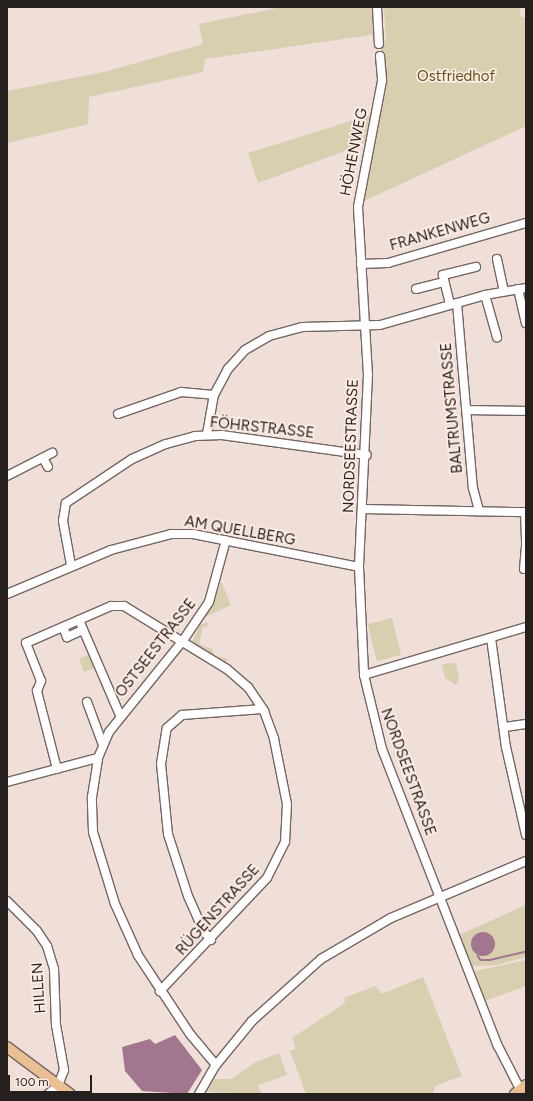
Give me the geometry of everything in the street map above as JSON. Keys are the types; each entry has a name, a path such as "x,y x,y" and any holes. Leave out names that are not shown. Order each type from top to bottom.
{"main road":[{"path":"7,1046 70,1094"}],"street":[{"path":"377,7 379,44"},
{"name":"HÖHENWEG","path":"365,326 358,200 382,81 380,56"},
{"name":"FRANKENWEG","path":"361,264 388,262 526,224"},
{"path":"497,259 504,291"},
{"path":"416,289 444,282 443,275 476,267"},
{"name":"BALTRUMSTRASSE","path":"444,282 454,304 479,511"},
{"path":"207,434 214,395 236,358 269,336 302,327 365,326 398,322 486,295 522,289 526,323"},
{"path":"486,295 497,337"},
{"name":"NORDSEESTRASSE","path":"365,326 367,456 359,567 364,675 382,749 498,1046 520,1089"},
{"path":"118,414 181,392 214,395"},
{"path":"468,410 526,411"},
{"name":"FÖHRSTRASSE","path":"71,565 63,521 64,508 73,496 151,450 207,434 367,456"},
{"path":"7,476 52,454"},
{"path":"43,458 48,467"},
{"path":"363,509 525,512 526,545 524,569"},
{"name":"AM QUELLBERG","path":"7,594 71,565 111,550 171,534 226,540 359,567"},
{"name":"OSTSEESTRASSE","path":"216,1065 160,991 115,904 93,832 92,797 98,758 103,745 120,715 182,642 209,602 226,540"},
{"name":"RÜGENSTRASSE","path":"57,769 37,691 41,681 26,643 112,606 124,606 236,676 263,709 274,739 287,804 285,842 267,878 211,940 160,991"},
{"path":"79,620 120,715"},
{"path":"364,675 491,638 526,626"},
{"path":"63,627 67,637 83,630"},
{"path":"491,638 505,727 526,835"},
{"path":"87,702 103,745"},
{"path":"211,940 204,932 188,896 168,834 161,776 167,728 182,714 263,709"},
{"path":"505,727 526,724"},
{"path":"7,782 98,758"},
{"path":"199,1094 216,1065 252,1021 320,960 391,918 440,899 526,861"},
{"name":"HILLEN","path":"7,901 37,931 51,955 56,1025 64,1070 58,1086"},
{"path":"48,1094 58,1086"}],"green space":[{"path":"282,7 376,7 377,34 205,59 203,72 89,97 88,124 7,143 7,91 104,72 203,44 199,24"},
{"name":"Ostfriedhof","path":"384,7 519,7 521,17 526,17 526,126 362,202 379,104 386,95 385,51 381,51 381,41 386,41"},
{"path":"373,114 366,143 258,183 248,153"},
{"path":"221,581 231,605 205,617 217,593"},
{"path":"392,618 401,655 377,661 368,624"},
{"path":"208,622 207,627 203,626 199,644 212,649 215,656 228,659 226,663 192,642 200,625"},
{"path":"90,654 97,667 84,672 79,659"},
{"path":"456,663 459,680 456,685 445,678 442,664"},
{"path":"526,905 526,957 497,965 472,966 459,935"},
{"path":"526,960 526,986 485,1001 475,971"},
{"path":"423,977 462,1076 435,1086 433,1094 306,1094 290,1051 296,1049 292,1038 345,1003 344,998 375,986 382,994"},
{"path":"279,1053 287,1075 258,1085 262,1094 206,1092 214,1079 231,1079 254,1063"}],"shaded area":[{"path":"483,932 491,936 495,944 491,952 483,956 475,952 471,944 475,936"},
{"path":"175,1035 202,1070 187,1094 142,1091 125,1071 122,1047 150,1039 155,1044"}],"waterway":[{"path":"478,956 481,960 490,960 526,952"}]}
